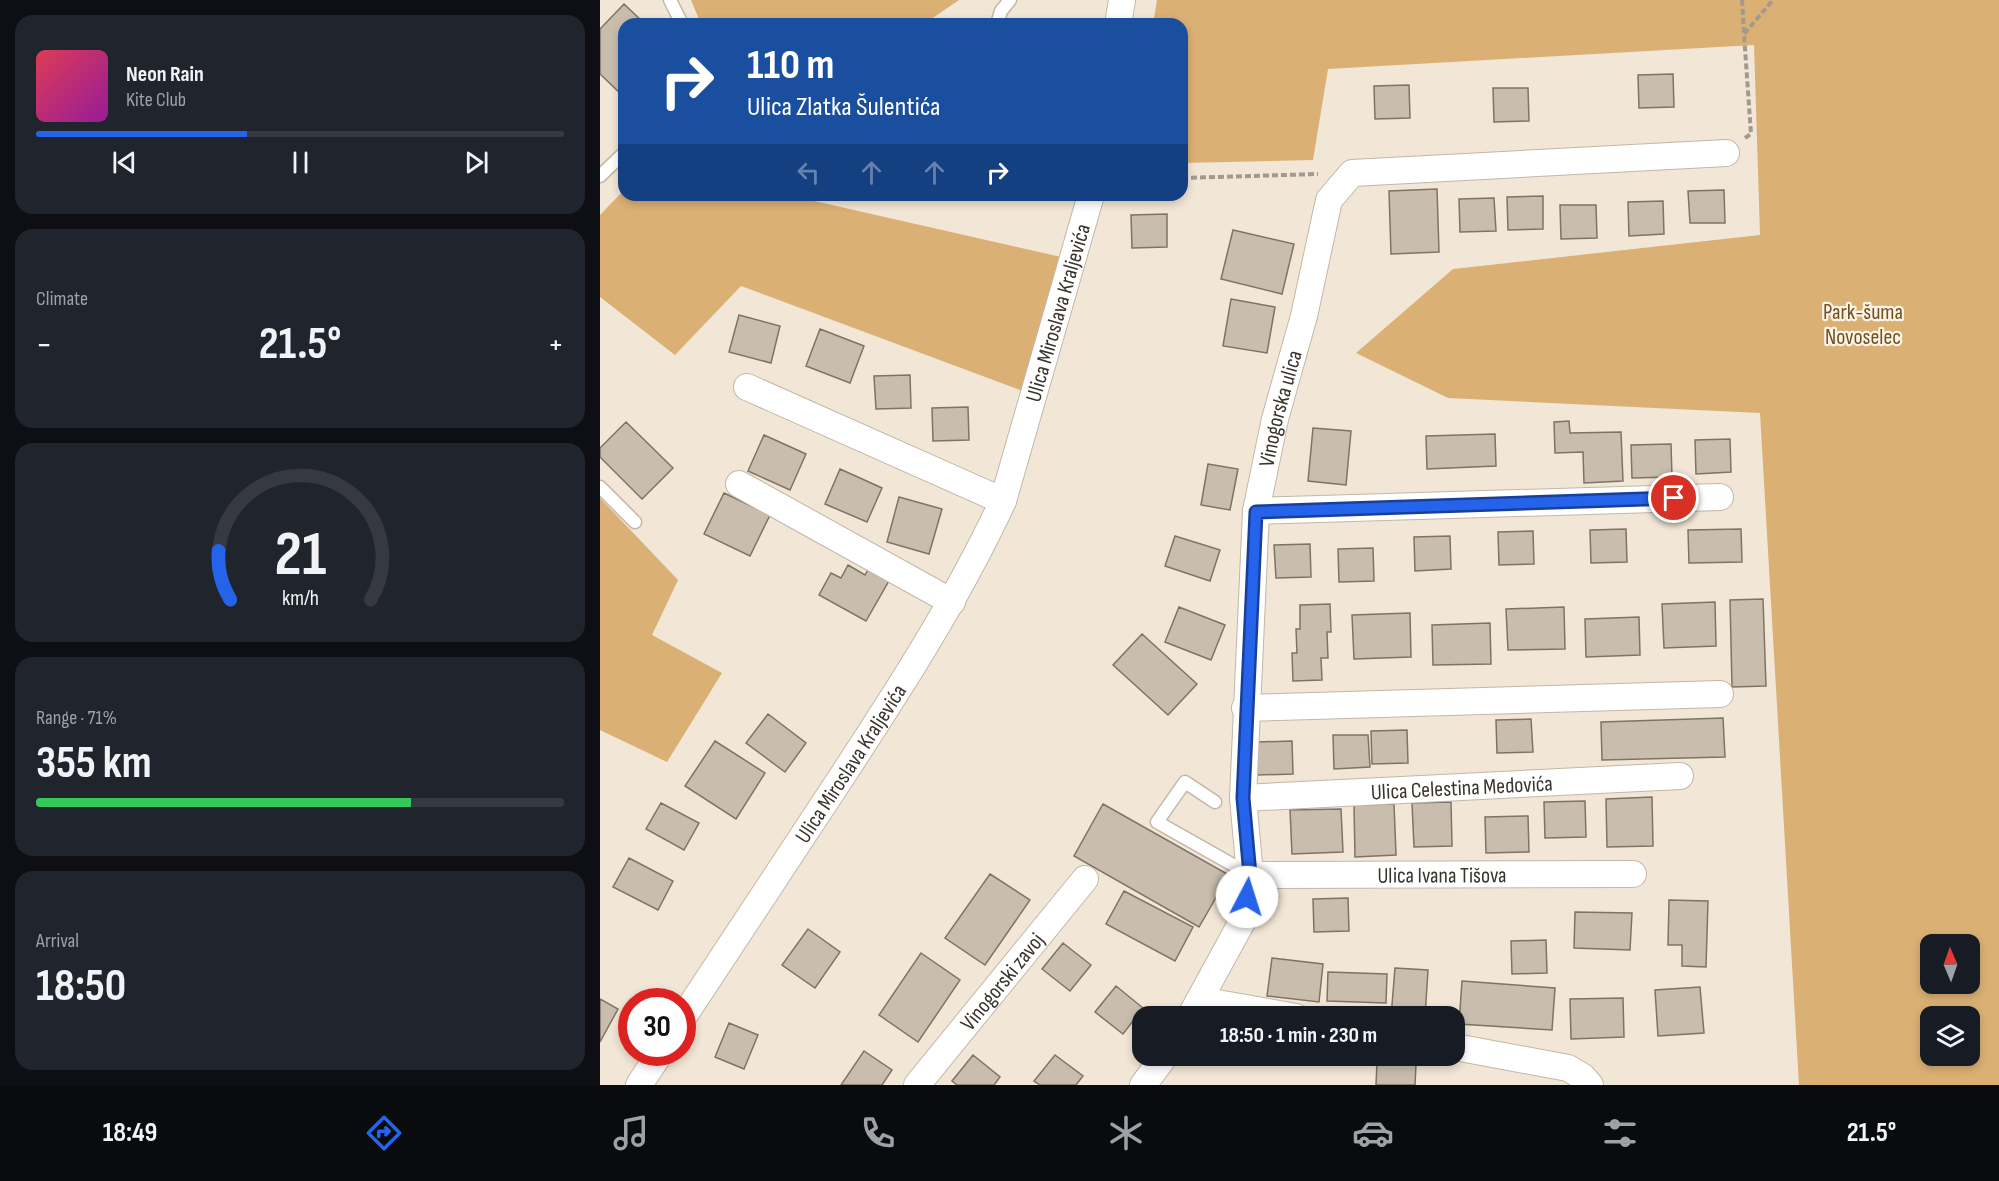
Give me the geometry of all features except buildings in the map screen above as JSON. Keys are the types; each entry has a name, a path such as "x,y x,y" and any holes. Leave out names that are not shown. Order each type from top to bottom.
{"street":[{"path":"1119,18 1122,0"},
{"path":"1352,172 1726,153"},
{"name":"Vinogorska ulica","path":"1197,1006 1244,920 1250,875 1243,798 1245,708 1256,512 1275,419 1304,316 1329,200 1352,172"},
{"name":"Ulica Miroslava Kraljevića","path":"696,998 893,699 952,602 1003,501 1089,201"},
{"path":"747,387 1003,501"},
{"path":"740,484 952,602"},
{"path":"1256,512 1720,497"},
{"path":"1245,708 1720,694"},
{"name":"Ulica Celestina Medovića","path":"1243,798 1680,776"},
{"name":"Ulica Ivana Tišova","path":"1250,875 1633,874"},
{"name":"Vinogorski zavoj","path":"917,1085 1085,879"},
{"path":"1465,1049 1568,1068 1583,1077 1590,1085"},
{"path":"639,1085 651,1066"},
{"path":"1143,1085 1157,1066"}],"lane":[{"path":"670,0 678,18"},
{"path":"999,18 1001,11 1010,0"},
{"path":"600,176 618,159"},
{"path":"600,487 635,522"},
{"path":"1215,802 1185,782 1157,822 1250,875"}],"path":[{"path":"1726,153 1750,134 1742,0"},
{"path":"1744,34 1773,0"},
{"path":"1188,178 1352,172"}],"green space":[{"path":"691,0 959,0 933,18 698,18"},
{"name":"Park-šuma Novoselec","path":"1157,0 1999,0 1999,1085 1799,1085 1760,413 1448,398 1356,353 1453,269 1760,235 1754,45 1328,69 1313,160 1188,163 1188,18 1154,18"},
{"path":"618,196 618,201 814,201 1061,257 1023,391 741,286 675,355 600,297 600,215"},
{"path":"600,498 678,580 652,635 722,673 667,762 600,730"}],"route":[{"path":"1247,897 1250,875 1243,798 1245,708 1256,512 1674,498"}]}
